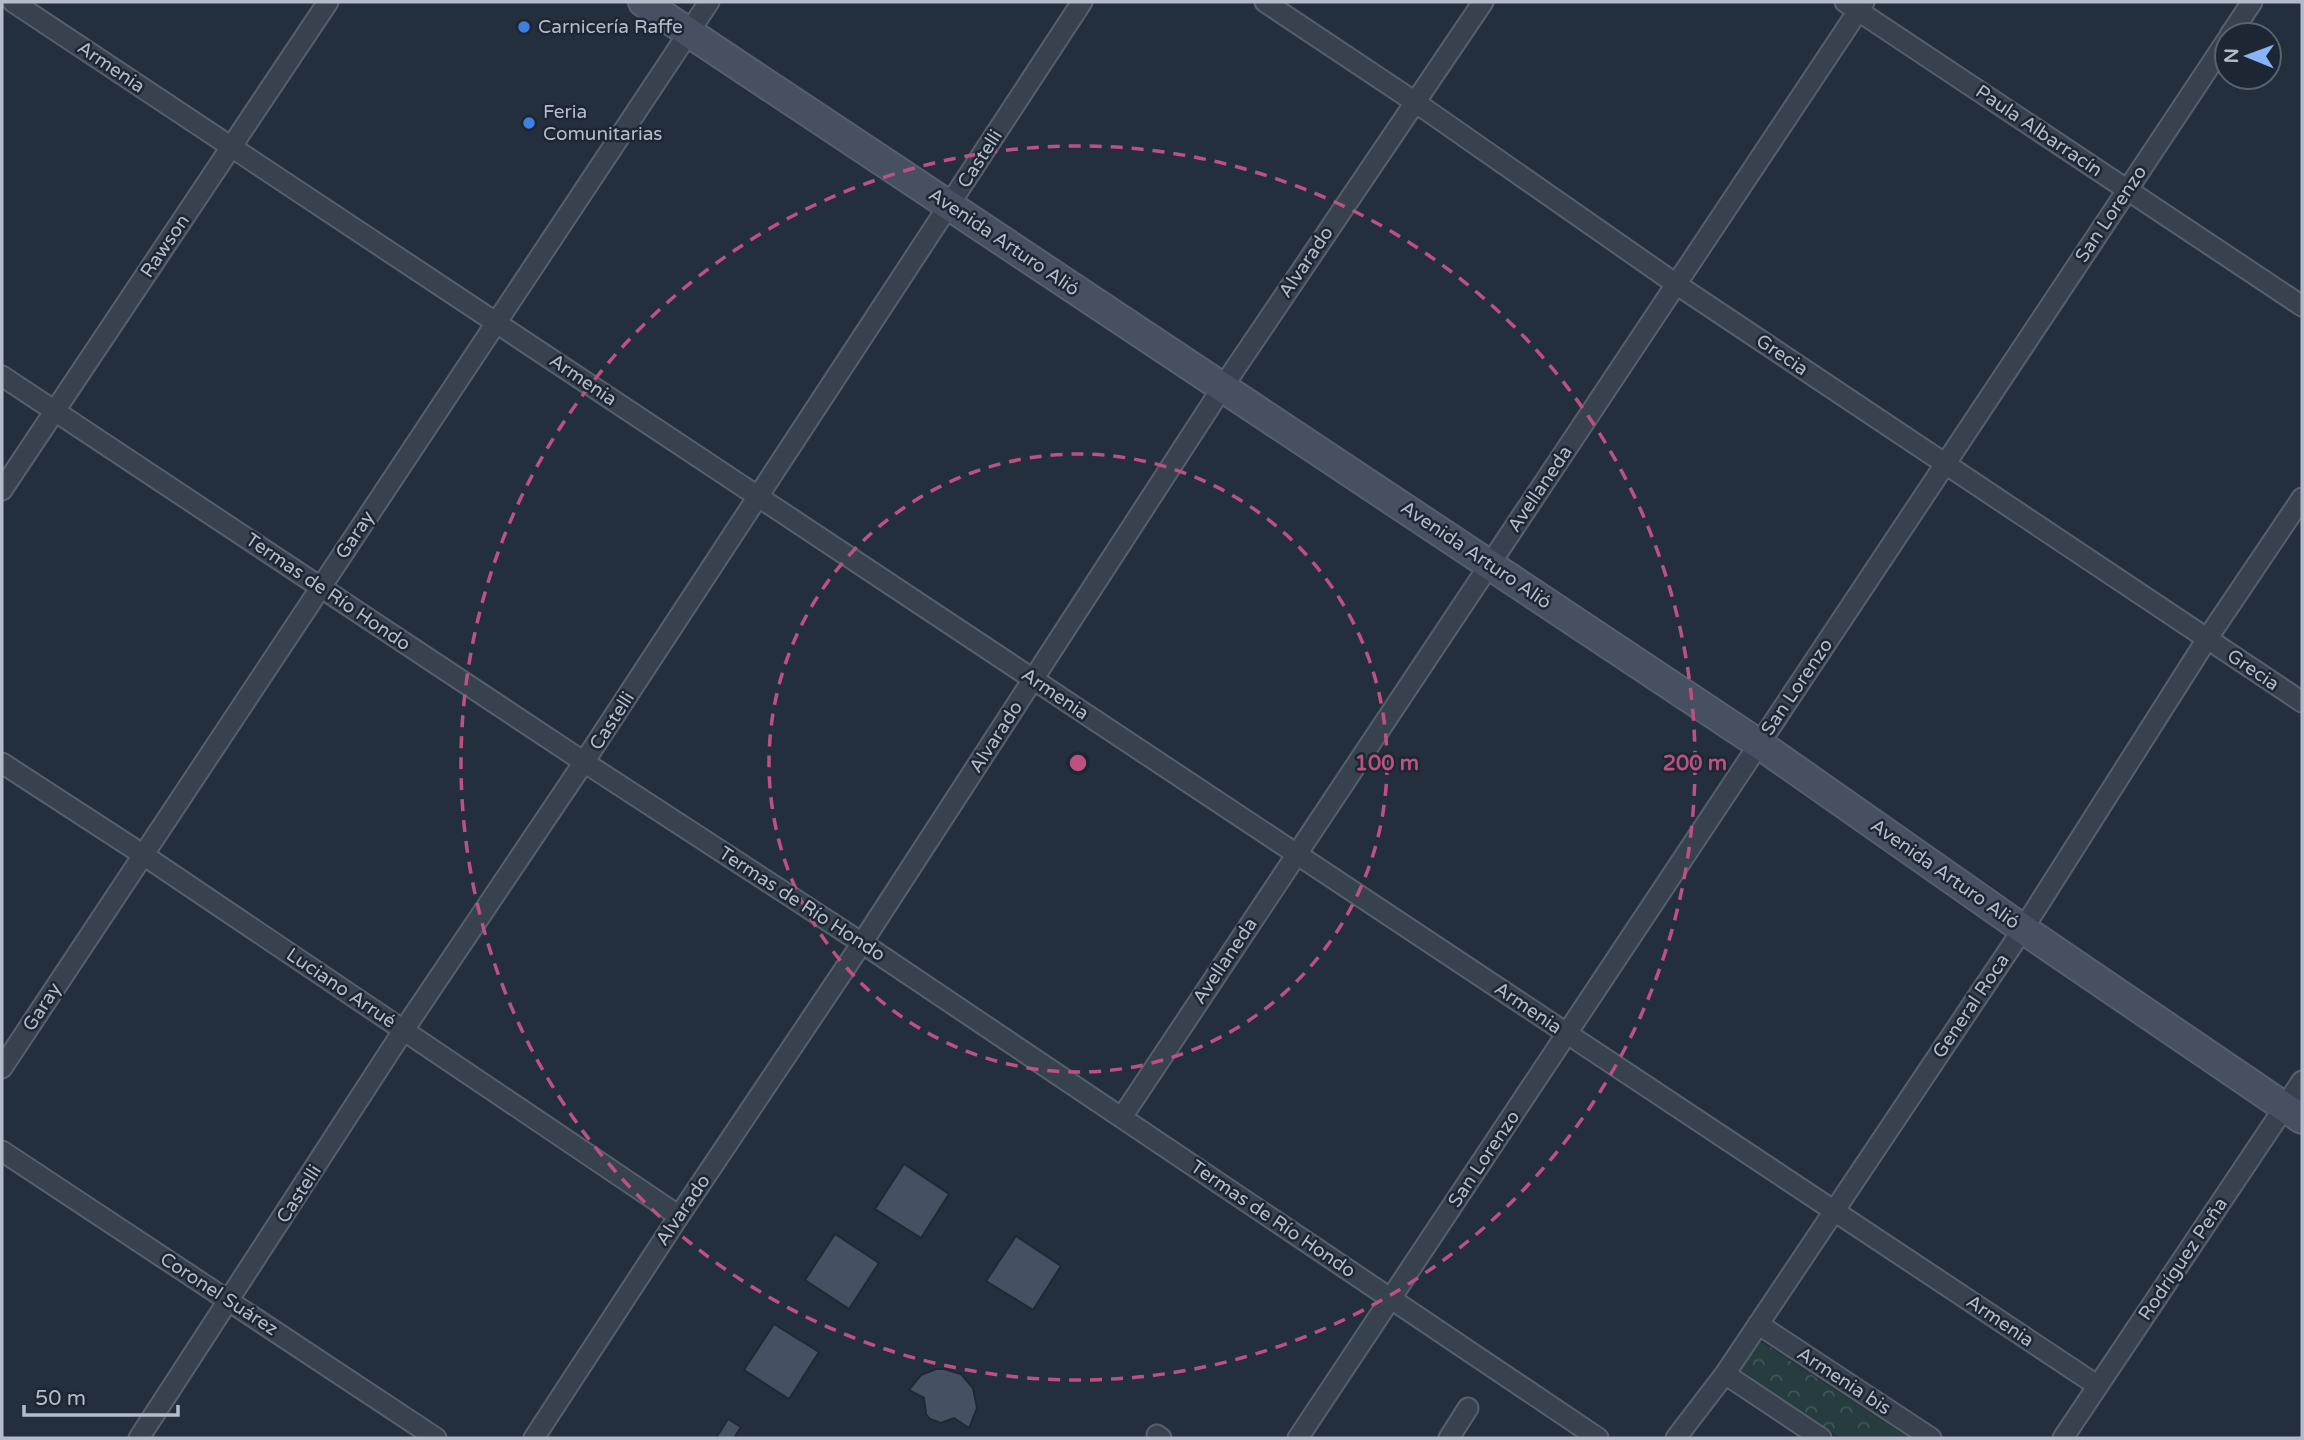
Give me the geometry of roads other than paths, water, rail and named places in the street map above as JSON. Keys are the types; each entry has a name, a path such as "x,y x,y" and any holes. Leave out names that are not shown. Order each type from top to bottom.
{"main road":[{"name":"Avenida Arturo Alió","path":"643,2 1759,744 2023,929 2293,1113"}],"street":[{"name":"Armenia","path":"13,2 2098,1386"},
{"name":"Rawson","path":"2,490 328,2"},
{"name":"Garay","path":"2,1068 709,2"},
{"name":"Castelli","path":"139,1438 1082,2"},
{"name":"Grecia","path":"1265,2 1415,102 1676,284 2302,702"},
{"name":"Alvarado","path":"534,1438 862,943 1222,387 1483,2"},
{"path":"2239,21 2252,2"},
{"name":"Paula Albarracín","path":"1856,5 2302,306"},
{"name":"Avellaneda","path":"1122,1117 1676,284 1856,5"},
{"name":"San Lorenzo","path":"1298,1438 2213,61"},
{"name":"Termas de Río Hondo","path":"2,376 862,943 1598,1438"},
{"name":"General Roca","path":"1676,1438 1725,1374 2023,929 2207,639 2302,498"},
{"name":"Luciano Arrué","path":"2,763 142,854 679,1216"},
{"name":"Rodríguez Peña","path":"2063,1438 2293,1113 2302,1081"},
{"name":"Coronel Suárez","path":"2,1151 436,1438"},
{"name":"Armenia bis","path":"1758,1324 1931,1438"},
{"path":"1725,1374 1821,1438"},
{"path":"1449,1438 1468,1408"}],"place":[{"name":"Carnicería Raffe","path":"524,27"},
{"name":"Feria Comunitarias","path":"529,123"}]}
